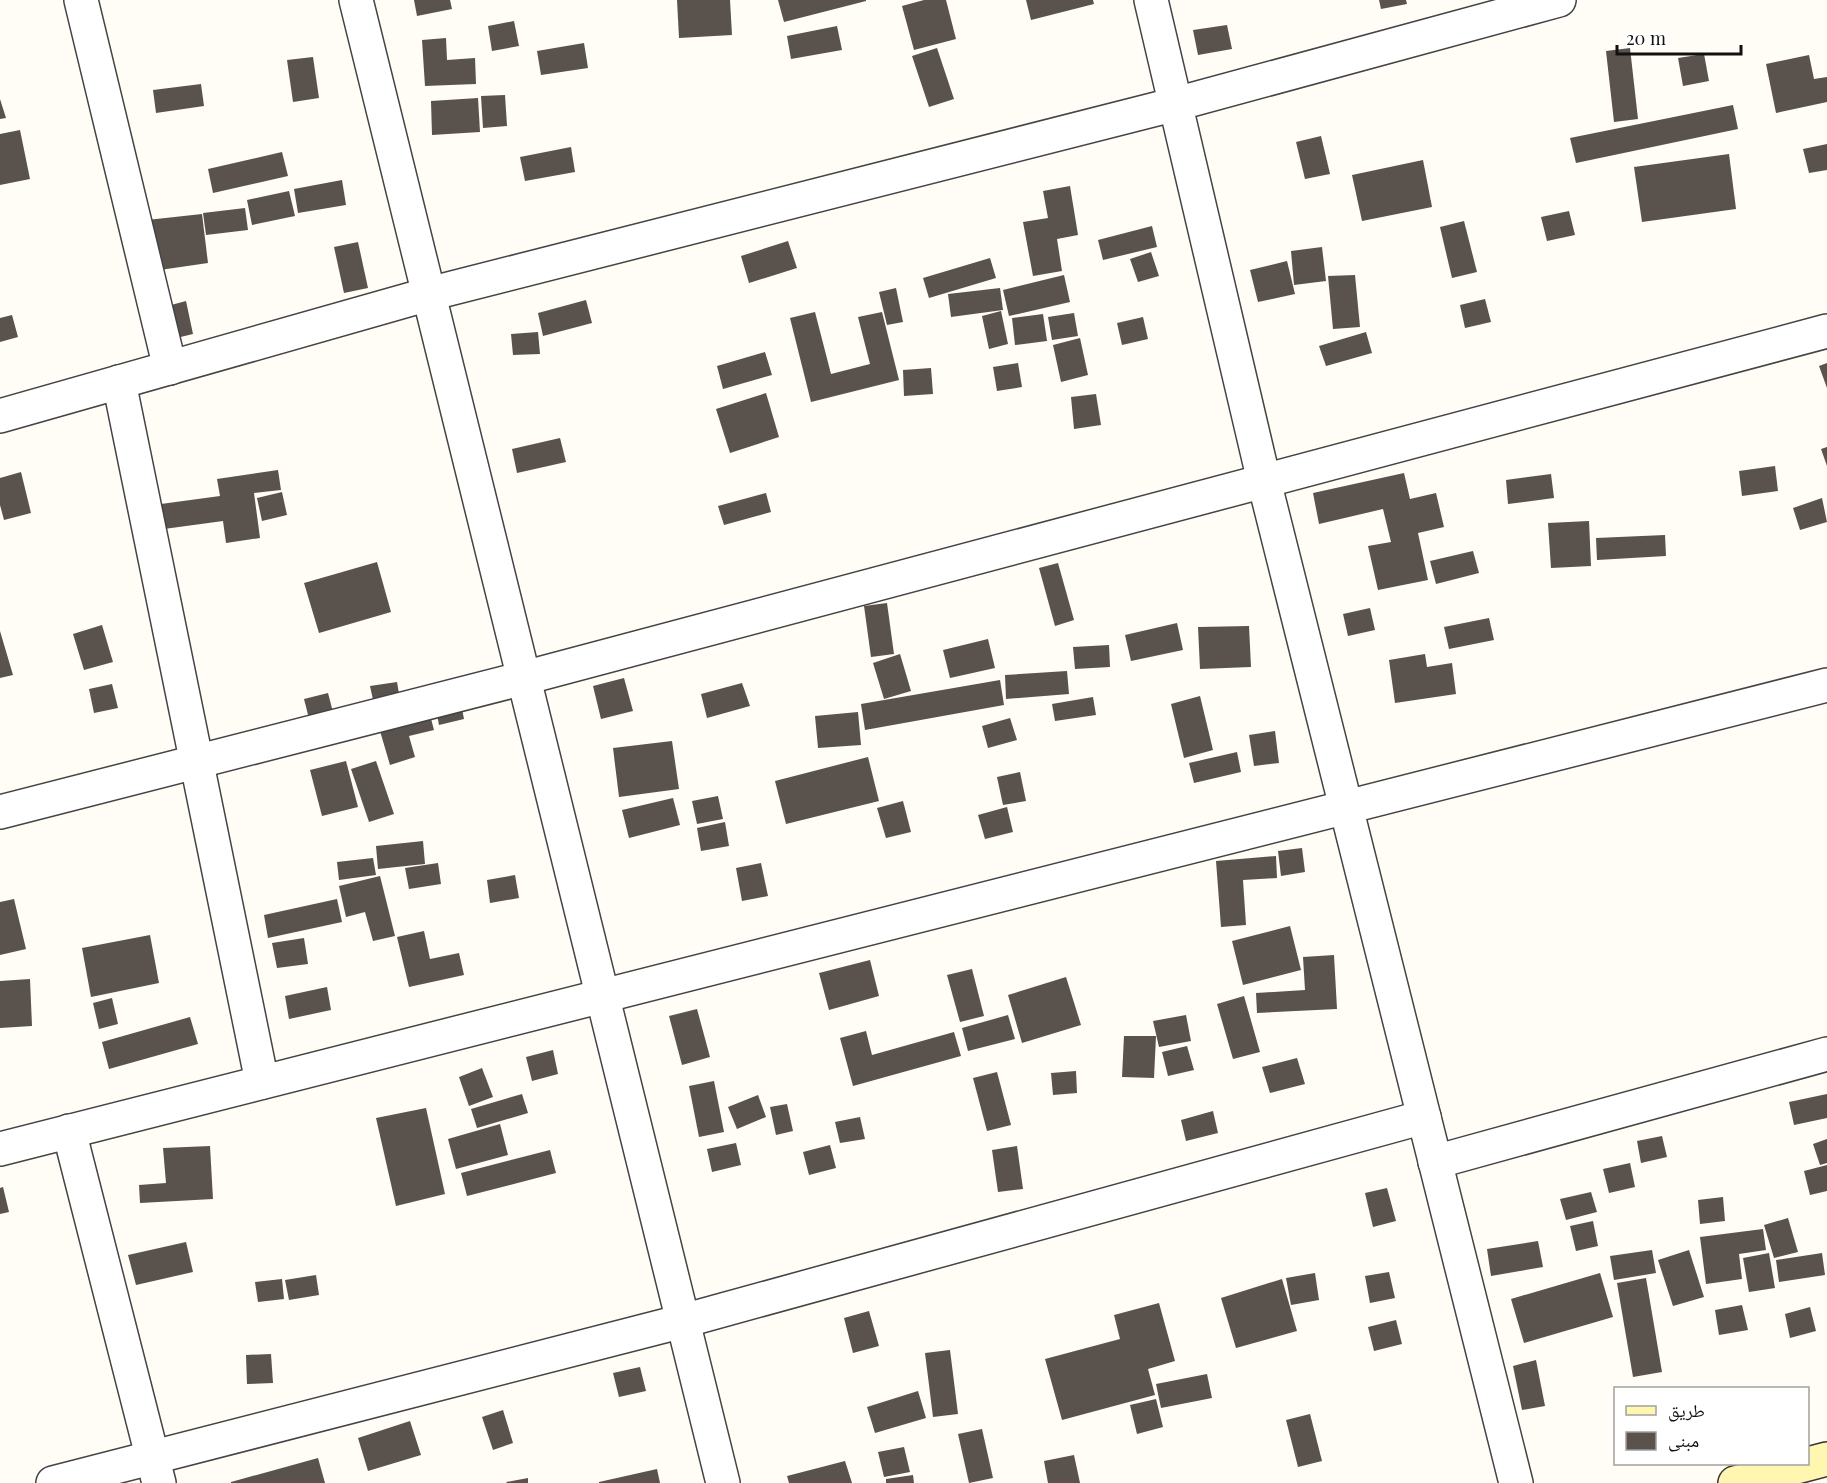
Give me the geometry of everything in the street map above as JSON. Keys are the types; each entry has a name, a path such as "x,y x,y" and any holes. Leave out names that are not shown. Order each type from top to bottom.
{"main road":[{"path":"1809,1464 1827,1459"},
{"path":"1735,1483 1804,1465"}],"street":[{"path":"81,0 170,368"},
{"path":"356,0 723,1483"},
{"path":"1151,0 1264,481 1516,1483"},
{"path":"0,416 429,294 1176,104 1559,0"},
{"path":"0,812 524,678 1827,331"},
{"path":"119,382 262,1082"},
{"path":"0,1149 1827,685"},
{"path":"1435,1162 1827,1054"},
{"path":"53,1483 156,1471 682,1322 1424,1117"},
{"path":"69,1131 156,1471"}],"building":[{"path":"414,0 450,0 452,9 417,16"},
{"path":"677,0 730,0 732,35 679,38"},
{"path":"778,0 866,0 866,1 784,22"},
{"path":"924,0 946,0 956,39 914,50 902,6"},
{"path":"1026,0 1093,0 1094,4 1031,20"},
{"path":"1379,0 1406,0 1407,4 1381,9"},
{"path":"514,21 519,46 492,51 488,26"},
{"path":"1227,25 1232,49 1198,55 1193,30"},
{"path":"837,26 842,50 791,59 787,36"},
{"path":"446,38 447,60 475,58 476,84 425,86 422,40"},
{"path":"584,43 588,68 541,75 537,51"},
{"path":"937,48 954,99 929,107 912,56"},
{"path":"1630,48 1638,119 1614,122 1606,51"},
{"path":"1704,54 1709,81 1683,86 1678,58"},
{"path":"1809,55 1814,79 1827,77 1827,102 1776,113 1766,64"},
{"path":"313,57 319,98 293,102 287,60"},
{"path":"201,84 204,106 156,113 153,90"},
{"path":"505,95 507,126 483,128 481,96"},
{"path":"478,98 480,132 432,135 431,101"},
{"path":"0,99 6,118 0,119"},
{"path":"1733,105 1738,129 1576,163 1570,138"},
{"path":"20,130 30,179 0,185 0,134"},
{"path":"1321,136 1330,174 1305,179 1296,142"},
{"path":"1827,144 1827,170 1809,173 1803,149"},
{"path":"571,147 575,172 525,181 520,157"},
{"path":"282,152 288,176 213,193 208,169"},
{"path":"1729,154 1736,209 1642,222 1634,167"},
{"path":"1423,160 1432,207 1362,221 1352,175"},
{"path":"342,180 346,205 298,213 294,189"},
{"path":"1070,186 1078,235 1057,239 1062,271 1033,276 1023,222 1048,218 1043,191"},
{"path":"289,191 295,216 252,225 247,200"},
{"path":"245,208 248,230 206,235 203,213"},
{"path":"1569,211 1575,235 1547,241 1541,217"},
{"path":"202,214 208,263 153,271 147,220"},
{"path":"1464,221 1477,272 1452,278 1440,227"},
{"path":"1152,226 1157,247 1103,260 1098,240"},
{"path":"788,241 797,268 749,283 741,256"},
{"path":"358,242 368,288 344,293 334,247"},
{"path":"1322,247 1326,281 1294,285 1291,251"},
{"path":"1151,252 1159,276 1138,282 1130,259"},
{"path":"990,258 996,278 929,298 923,278"},
{"path":"1287,261 1295,294 1258,302 1250,270"},
{"path":"1064,275 1070,302 1009,316 1003,290"},
{"path":"1355,275 1360,327 1333,329 1328,276"},
{"path":"896,288 903,322 887,325 879,292"},
{"path":"1000,288 1003,310 951,317 948,294"},
{"path":"1485,299 1491,322 1465,328 1460,305"},
{"path":"586,300 592,323 543,336 538,313"},
{"path":"186,301 193,334 168,340 160,308"},
{"path":"1001,311 1008,344 989,349 982,316"},
{"path":"815,312 831,374 870,364 858,317 882,312 899,380 811,402 790,318"},
{"path":"1074,313 1078,336 1052,340 1048,317"},
{"path":"1043,314 1047,341 1015,345 1012,318"},
{"path":"12,315 18,337 0,342 0,318"},
{"path":"1143,317 1148,339 1122,345 1117,323"},
{"path":"538,332 540,354 513,355 511,334"},
{"path":"1366,332 1372,353 1326,366 1319,346"},
{"path":"1080,338 1088,375 1061,382 1053,345"},
{"path":"765,352 772,375 723,389 717,366"},
{"path":"1018,363 1022,387 997,391 993,367"},
{"path":"1827,363 1827,388 1819,366"},
{"path":"931,368 933,394 904,396 903,370"},
{"path":"766,393 779,437 730,453 716,409"},
{"path":"1096,394 1101,425 1074,429 1071,397"},
{"path":"560,438 566,462 517,473 512,449"},
{"path":"1827,447 1827,466 1821,449"},
{"path":"1775,466 1778,491 1742,496 1739,471"},
{"path":"278,470 281,490 254,493 260,538 226,543 223,521 164,529 161,504 220,496 217,479"},
{"path":"21,472 31,513 4,520 0,505 0,478"},
{"path":"1404,473 1410,499 1436,493 1444,527 1418,533 1428,580 1378,590 1368,546 1391,542 1383,509 1319,524 1313,493"},
{"path":"1551,474 1554,498 1508,504 1506,480"},
{"path":"282,492 287,515 262,521 257,498"},
{"path":"766,493 771,512 724,525 718,506"},
{"path":"1822,498 1827,522 1800,530 1793,508"},
{"path":"1589,521 1591,566 1551,568 1548,523"},
{"path":"1665,535 1666,556 1597,560 1596,538"},
{"path":"1473,551 1479,573 1436,584 1430,561"},
{"path":"377,562 391,612 319,633 304,583"},
{"path":"1058,563 1074,620 1055,626 1039,568"},
{"path":"887,603 894,654 871,657 864,606"},
{"path":"1370,608 1375,630 1348,636 1343,614"},
{"path":"1489,618 1494,640 1449,649 1444,627"},
{"path":"1177,623 1183,650 1131,661 1125,635"},
{"path":"102,625 113,662 84,670 73,634"},
{"path":"1249,626 1251,667 1200,669 1198,627"},
{"path":"0,631 13,675 0,678"},
{"path":"988,639 995,668 950,678 943,650"},
{"path":"1109,645 1110,667 1075,669 1073,647"},
{"path":"900,654 911,691 884,699 873,663"},
{"path":"1425,654 1427,667 1452,663 1456,694 1395,703 1389,660"},
{"path":"1067,671 1069,694 1006,699 1005,675"},
{"path":"624,678 633,711 601,719 593,686"},
{"path":"1000,680 1004,705 865,730 861,704"},
{"path":"397,682 401,705 375,709 370,686"},
{"path":"742,683 750,706 707,718 701,694"},
{"path":"112,684 118,708 94,713 89,689"},
{"path":"328,693 334,716 316,746 304,699"},
{"path":"459,694 464,719 439,725 434,699"},
{"path":"1200,696 1213,750 1184,758 1171,704"},
{"path":"1093,697 1096,715 1055,721 1052,704"},
{"path":"426,700 434,730 409,736 415,757 390,765 375,714"},
{"path":"858,712 861,745 818,748 815,716"},
{"path":"1010,718 1017,740 988,748 982,726"},
{"path":"1275,731 1279,763 1254,766 1249,735"},
{"path":"672,741 679,789 619,797 613,748"},
{"path":"1237,752 1241,772 1194,783 1189,763"},
{"path":"868,757 879,801 786,824 775,781"},
{"path":"346,761 358,807 322,816 310,770"},
{"path":"376,761 394,814 369,822 351,769"},
{"path":"1020,772 1026,801 1003,805 997,777"},
{"path":"718,796 723,819 697,824 692,801"},
{"path":"673,798 680,825 629,838 622,810"},
{"path":"903,801 911,832 886,838 877,808"},
{"path":"1007,807 1013,832 985,839 978,815"},
{"path":"725,822 729,846 701,851 697,828"},
{"path":"423,841 425,864 378,869 376,846"},
{"path":"1302,848 1305,872 1281,876 1278,851"},
{"path":"1276,856 1277,878 1243,880 1246,925 1221,927 1216,861"},
{"path":"373,858 376,875 339,880 337,862"},
{"path":"438,863 441,884 409,889 405,868"},
{"path":"761,863 768,896 742,901 736,868"},
{"path":"515,875 519,898 490,903 487,880"},
{"path":"380,876 395,936 373,941 365,912 346,917 339,886"},
{"path":"14,899 26,949 0,955 0,902"},
{"path":"337,899 342,922 268,938 264,915"},
{"path":"1290,926 1301,970 1243,985 1232,941"},
{"path":"424,931 430,959 459,953 464,975 409,987 397,937"},
{"path":"150,935 159,983 91,997 82,948"},
{"path":"304,938 308,964 277,968 272,943"},
{"path":"1334,955 1337,1009 1257,1013 1256,993 1305,990 1303,957"},
{"path":"870,960 879,996 829,1010 819,973"},
{"path":"972,969 984,1016 960,1022 947,975"},
{"path":"1066,977 1081,1025 1022,1043 1008,995"},
{"path":"30,979 32,1026 0,1028 0,981"},
{"path":"327,987 331,1010 289,1019 285,996"},
{"path":"1244,996 1260,1052 1233,1059 1217,1004"},
{"path":"112,998 118,1024 99,1029 93,1003"},
{"path":"697,1009 710,1057 682,1065 669,1016"},
{"path":"1008,1015 1015,1039 968,1051 962,1028"},
{"path":"1186,1015 1191,1041 1159,1047 1153,1021"},
{"path":"190,1017 198,1044 109,1069 102,1042"},
{"path":"866,1031 872,1055 954,1032 961,1056 853,1086 840,1038"},
{"path":"1124,1036 1156,1036 1154,1078 1122,1077"},
{"path":"1187,1046 1194,1070 1168,1076 1162,1052"},
{"path":"553,1050 558,1074 532,1081 526,1057"},
{"path":"1297,1058 1305,1084 1270,1093 1262,1067"},
{"path":"482,1068 493,1097 469,1106 459,1077"},
{"path":"1076,1071 1077,1093 1053,1095 1051,1073"},
{"path":"997,1072 1011,1125 987,1131 973,1078"},
{"path":"714,1081 724,1132 699,1137 689,1086"},
{"path":"522,1094 528,1113 477,1128 471,1109"},
{"path":"1827,1094 1827,1118 1794,1125 1789,1102"},
{"path":"758,1095 766,1117 737,1129 728,1107"},
{"path":"787,1104 793,1131 776,1135 770,1107"},
{"path":"426,1108 445,1194 396,1206 376,1118"},
{"path":"1213,1111 1218,1133 1186,1141 1181,1120"},
{"path":"860,1117 865,1139 840,1143 835,1122"},
{"path":"500,1124 508,1155 456,1169 448,1139"},
{"path":"1662,1136 1667,1157 1641,1163 1637,1141"},
{"path":"1827,1139 1827,1163 1820,1165 1813,1144"},
{"path":"736,1143 741,1165 712,1172 707,1149"},
{"path":"830,1145 836,1168 809,1175 803,1152"},
{"path":"210,1146 213,1199 140,1203 139,1185 166,1183 163,1148"},
{"path":"1017,1146 1023,1189 998,1192 992,1150"},
{"path":"550,1150 556,1173 467,1196 461,1173"},
{"path":"1630,1163 1635,1187 1609,1193 1603,1169"},
{"path":"1827,1165 1827,1191 1810,1195 1804,1171"},
{"path":"3,1187 9,1212 0,1214 0,1188"},
{"path":"1387,1188 1396,1221 1373,1227 1365,1193"},
{"path":"1591,1192 1597,1212 1566,1220 1560,1199"},
{"path":"1723,1197 1725,1221 1700,1224 1698,1200"},
{"path":"1788,1218 1798,1252 1774,1258 1764,1225"},
{"path":"1593,1221 1598,1246 1576,1251 1570,1226"},
{"path":"1763,1229 1766,1250 1739,1254 1742,1279 1706,1284 1700,1237"},
{"path":"1538,1241 1543,1267 1491,1276 1487,1249"},
{"path":"186,1242 193,1272 136,1285 128,1255"},
{"path":"1652,1250 1656,1273 1614,1280 1610,1256"},
{"path":"1689,1250 1704,1297 1673,1306 1658,1260"},
{"path":"1769,1253 1775,1288 1749,1292 1743,1258"},
{"path":"1822,1253 1825,1275 1779,1282 1776,1260"},
{"path":"1389,1272 1395,1298 1370,1303 1365,1276"},
{"path":"1315,1273 1319,1300 1291,1305 1286,1278"},
{"path":"1600,1273 1613,1317 1524,1343 1511,1299"},
{"path":"316,1275 319,1295 289,1300 285,1280"},
{"path":"1646,1278 1662,1372 1633,1377 1617,1283"},
{"path":"282,1279 284,1299 258,1302 255,1282"},
{"path":"1282,1279 1297,1331 1236,1348 1221,1298"},
{"path":"1159,1303 1175,1361 1148,1369 1155,1395 1062,1420 1045,1359 1120,1339 1114,1315"},
{"path":"1742,1305 1748,1330 1719,1335 1715,1310"},
{"path":"1810,1307 1816,1331 1790,1338 1785,1314"},
{"path":"869,1311 879,1346 853,1353 844,1318"},
{"path":"1396,1320 1402,1344 1374,1351 1368,1327"},
{"path":"950,1350 958,1414 933,1417 925,1353"},
{"path":"271,1354 273,1383 247,1384 246,1355"},
{"path":"1536,1360 1545,1406 1522,1410 1513,1366"},
{"path":"640,1367 646,1391 619,1397 613,1373"},
{"path":"1207,1374 1212,1398 1161,1408 1156,1384"},
{"path":"918,1391 926,1418 875,1433 867,1407"},
{"path":"1156,1399 1163,1427 1137,1434 1130,1405"},
{"path":"503,1410 513,1443 493,1450 482,1417"},
{"path":"1310,1414 1322,1461 1298,1467 1286,1420"},
{"path":"410,1421 421,1455 368,1471 358,1438"},
{"path":"982,1429 993,1478 969,1483 958,1434"},
{"path":"904,1447 910,1472 884,1477 878,1452"},
{"path":"1074,1455 1080,1483 1048,1483 1044,1461"},
{"path":"318,1458 325,1483 231,1483 231,1482"},
{"path":"845,1461 852,1483 789,1483 787,1476"},
{"path":"657,1469 660,1483 599,1483 599,1482"},
{"path":"913,1475 914,1483 886,1483 886,1479"},
{"path":"528,1478 528,1483 506,1482"}]}
